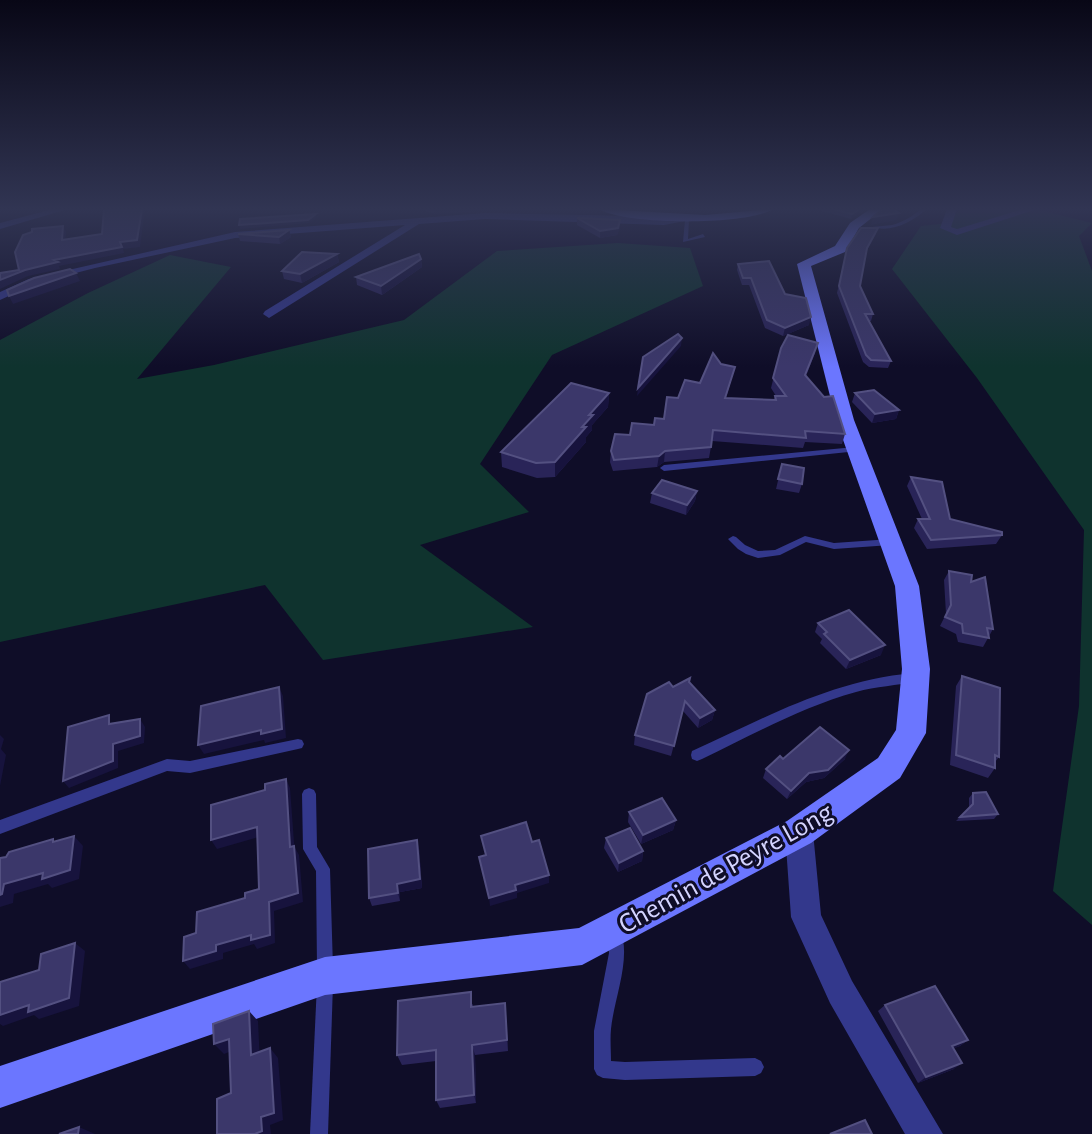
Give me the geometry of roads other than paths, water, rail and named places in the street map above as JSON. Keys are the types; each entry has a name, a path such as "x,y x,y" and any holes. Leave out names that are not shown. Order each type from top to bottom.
{"street":[{"path":"0,296 33,281 108,262"},
{"path":"269,314 353,262"},
{"name":"Chemin de Peyre Long","path":"0,1087 325,976 582,946 799,832 889,768 911,733 915,678 907,586 855,449 804,264 809,262"},
{"path":"799,832 806,917 841,992 925,1134"}],"lane":[{"path":"664,468 855,449"},
{"path":"733,539 743,552 762,557 786,550 805,539 834,546 891,542"},
{"path":"697,755 826,697 896,678 915,678"},
{"path":"0,827 167,765 190,767 298,744"},
{"path":"309,794 310,849 323,869 325,976 319,1134"},
{"path":"615,928 617,953 602,1031 603,1069 755,1067"}]}
